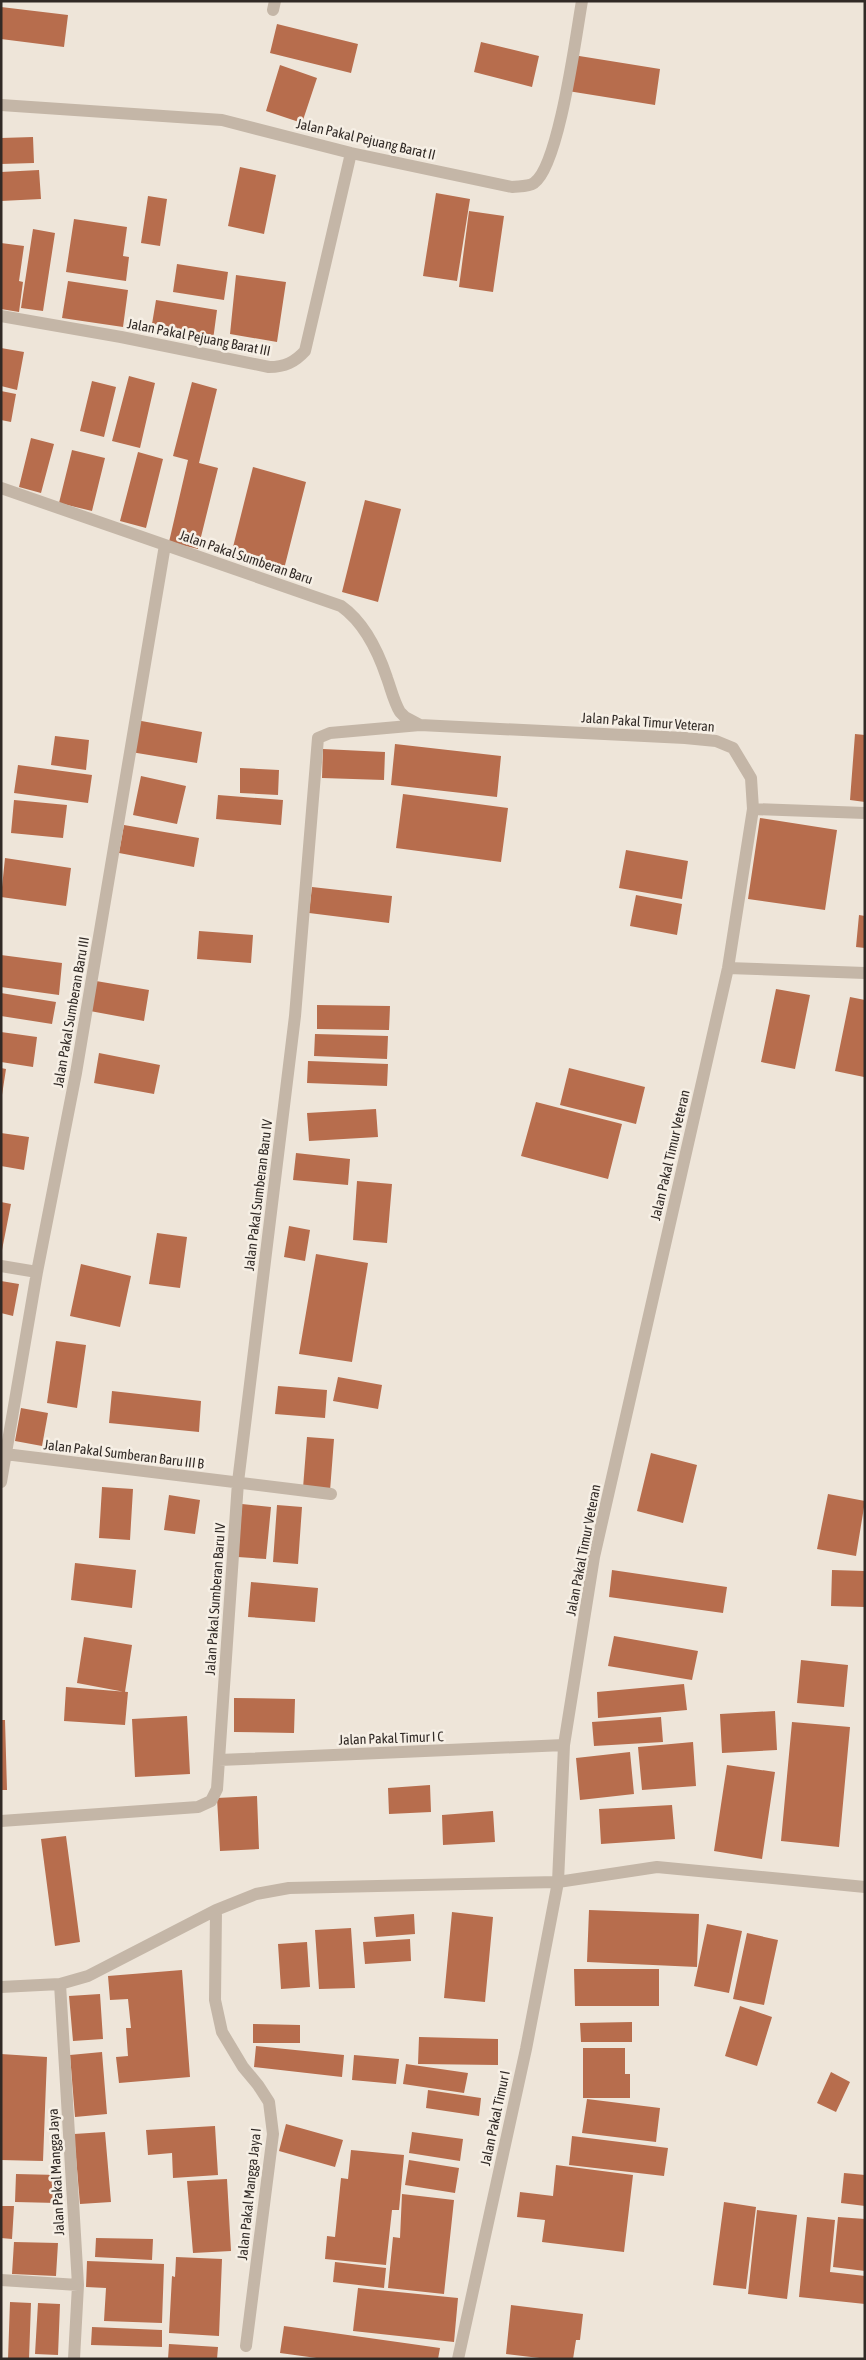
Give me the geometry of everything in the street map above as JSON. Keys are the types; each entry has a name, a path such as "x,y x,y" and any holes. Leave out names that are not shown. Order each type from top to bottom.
{"street":[{"name":"Jalan Pakal Pejuang Barat II","path":"1,104 222,120 351,153 512,187 534,184 542,174 562,121 582,1"},
{"name":"Jalan Pakal Pejuang Barat III","path":"1,316 120,337 270,367 287,365 298,359 306,351 351,153"},
{"name":"Jalan Pakal Sumberan Baru","path":"1,488 341,606 353,615 365,631 381,660 400,712 420,725"},
{"name":"Jalan Pakal Sumberan Baru III","path":"1,1482 37,1272 76,1073 165,545"},
{"name":"Jalan Pakal Timur Veteran","path":"420,725 716,740 733,748 751,778 753,809 728,968 594,1557 564,1745 558,1882"},
{"name":"Jalan Pakal Sumberan Baru IV","path":"1,1822 198,1807 211,1801 217,1789 238,1482 295,1016 310,849 316,741 323,734 420,725"},
{"path":"753,809 865,813"},
{"path":"728,968 865,973"},
{"path":"1,1266 37,1272"},
{"name":"Jalan Pakal Sumberan Baru III B","path":"6,1454 331,1494"},
{"name":"Jalan Pakal Timur I C","path":"219,1760 564,1745"},
{"path":"1,1987 60,1984 88,1976 216,1910 256,1894 289,1888 558,1882 657,1868 865,1887"},
{"name":"Jalan Pakal Timur I","path":"458,2359 526,2049 558,1882"},
{"name":"Jalan Pakal Mangga Jaya I","path":"216,1910 215,2000 222,2032 243,2067 269,2102 272,2116 273,2134 246,2346"},
{"name":"Jalan Pakal Mangga Jaya","path":"60,1984 78,2285 74,2359"},
{"path":"1,2280 78,2285"}],"building":[{"path":"1,7 68,15 64,47 1,39"},
{"path":"277,24 358,44 351,73 270,53"},
{"path":"481,42 539,56 532,87 474,72"},
{"path":"573,55 660,69 655,105 568,91"},
{"path":"280,65 317,78 302,123 266,111"},
{"path":"33,137 34,163 1,164 1,138"},
{"path":"240,167 276,175 264,234 228,226"},
{"path":"39,170 41,199 1,201 1,172"},
{"path":"436,193 470,199 457,281 423,276"},
{"path":"148,196 167,199 160,246 141,243"},
{"path":"469,211 504,216 493,292 459,287"},
{"path":"74,219 127,227 123,256 129,257 126,281 66,272"},
{"path":"33,229 55,233 43,311 21,308"},
{"path":"1,243 24,246 19,281 23,282 19,312 1,309"},
{"path":"177,264 228,272 224,300 173,292"},
{"path":"236,275 286,282 277,342 230,334"},
{"path":"68,281 128,290 123,327 62,318"},
{"path":"156,300 217,310 213,340 151,330"},
{"path":"1,348 24,352 17,390 1,386"},
{"path":"129,376 155,383 140,448 112,441"},
{"path":"92,381 116,387 104,437 80,431"},
{"path":"192,382 217,389 199,463 218,468 198,549 169,542 188,460 173,456"},
{"path":"1,391 16,394 11,422 1,420"},
{"path":"31,438 54,444 41,493 19,487"},
{"path":"72,450 105,458 92,511 59,503"},
{"path":"138,452 163,459 146,528 120,521"},
{"path":"253,467 306,482 284,569 231,555"},
{"path":"365,500 401,509 378,602 342,592"},
{"path":"136,720 202,732 197,763 131,752"},
{"path":"855,734 865,735 865,802 850,800"},
{"path":"55,736 89,740 86,770 51,765"},
{"path":"395,744 501,756 497,797 391,785"},
{"path":"323,749 385,752 384,780 322,778"},
{"path":"18,765 92,775 88,803 14,793"},
{"path":"240,768 279,770 278,795 240,793"},
{"path":"141,776 186,786 177,824 133,815"},
{"path":"403,794 508,808 501,862 396,848"},
{"path":"218,795 283,800 281,825 216,819"},
{"path":"14,800 67,805 63,838 11,833"},
{"path":"760,818 837,830 825,910 748,899"},
{"path":"124,825 199,838 194,867 119,853"},
{"path":"626,850 688,861 682,899 619,888"},
{"path":"5,858 71,868 66,906 1,897"},
{"path":"312,887 392,896 389,923 309,913"},
{"path":"636,895 682,904 677,935 630,926"},
{"path":"859,915 865,916 865,948 856,947"},
{"path":"199,931 253,935 251,963 197,959"},
{"path":"1,955 62,963 59,995 1,987"},
{"path":"96,981 149,990 144,1021 90,1011"},
{"path":"776,989 810,995 795,1069 761,1062"},
{"path":"1,993 56,1002 52,1024 1,1016"},
{"path":"850,997 865,1000 864,1077 835,1071"},
{"path":"317,1005 390,1006 389,1030 317,1029"},
{"path":"1,1032 37,1037 33,1067 1,1062"},
{"path":"315,1034 388,1036 387,1059 314,1056"},
{"path":"99,1053 160,1065 154,1094 94,1083"},
{"path":"308,1061 388,1064 387,1086 307,1083"},
{"path":"1,1068 6,1069 2,1095 1,1095"},
{"path":"569,1068 645,1087 636,1124 560,1105"},
{"path":"536,1102 622,1124 608,1179 521,1156"},
{"path":"376,1109 378,1137 309,1141 307,1113"},
{"path":"1,1133 29,1137 24,1170 1,1166"},
{"path":"296,1153 350,1159 348,1185 293,1180"},
{"path":"357,1181 392,1184 387,1243 353,1240"},
{"path":"1,1202 11,1204 2,1250 1,1250"},
{"path":"289,1226 310,1230 305,1261 284,1257"},
{"path":"157,1233 187,1237 180,1288 149,1284"},
{"path":"316,1254 368,1263 352,1362 299,1354"},
{"path":"81,1264 131,1276 120,1327 70,1316"},
{"path":"1,1281 19,1284 13,1316 1,1313"},
{"path":"56,1341 86,1345 77,1408 47,1403"},
{"path":"338,1377 382,1385 378,1409 333,1401"},
{"path":"278,1386 327,1390 325,1418 275,1414"},
{"path":"112,1391 201,1401 199,1432 109,1423"},
{"path":"21,1408 48,1413 42,1446 15,1441"},
{"path":"307,1437 334,1439 330,1491 303,1488"},
{"path":"651,1453 697,1465 683,1523 637,1511"},
{"path":"102,1487 133,1489 130,1540 99,1538"},
{"path":"828,1494 865,1501 856,1556 817,1549"},
{"path":"169,1495 200,1500 195,1534 164,1530"},
{"path":"242,1504 271,1507 266,1559 238,1557"},
{"path":"277,1505 302,1507 298,1564 273,1562"},
{"path":"75,1563 136,1570 132,1608 71,1600"},
{"path":"612,1570 727,1587 723,1613 609,1597"},
{"path":"832,1570 865,1571 865,1607 831,1606"},
{"path":"251,1582 318,1588 315,1622 248,1617"},
{"path":"614,1636 698,1651 692,1680 608,1666"},
{"path":"84,1637 132,1645 125,1692 77,1683"},
{"path":"801,1660 848,1665 844,1707 797,1703"},
{"path":"684,1684 687,1710 598,1718 597,1692"},
{"path":"66,1687 128,1692 125,1725 64,1721"},
{"path":"234,1698 295,1699 294,1733 234,1732"},
{"path":"775,1711 777,1750 722,1753 720,1714"},
{"path":"187,1716 190,1774 135,1777 132,1719"},
{"path":"661,1717 663,1742 594,1746 592,1722"},
{"path":"1,1720 5,1720 7,1790 1,1790"},
{"path":"792,1722 850,1727 839,1847 781,1841"},
{"path":"693,1742 696,1786 642,1790 638,1747"},
{"path":"630,1752 634,1794 580,1800 576,1758"},
{"path":"727,1765 775,1772 762,1859 714,1851"},
{"path":"430,1785 431,1812 389,1814 388,1788"},
{"path":"257,1796 259,1849 220,1851 217,1798"},
{"path":"672,1805 675,1839 601,1844 599,1809"},
{"path":"493,1811 495,1842 443,1845 442,1815"},
{"path":"66,1836 80,1942 55,1946 41,1839"},
{"path":"589,1910 699,1914 697,1967 587,1962"},
{"path":"452,1912 493,1917 485,2002 444,1998"},
{"path":"414,1914 415,1934 376,1937 374,1917"},
{"path":"707,1924 742,1931 729,1993 694,1986"},
{"path":"351,1928 355,1988 319,1989 315,1930"},
{"path":"747,1933 778,1940 764,2005 733,1999"},
{"path":"410,1939 411,1961 365,1964 363,1942"},
{"path":"307,1942 310,1987 281,1989 278,1944"},
{"path":"574,1969 659,1969 659,2006 575,2006"},
{"path":"182,1970 190,2077 119,2083 116,2057 128,2056 126,2028 131,2028 128,1999 110,2000 108,1976"},
{"path":"100,1994 103,2039 73,2041 69,1996"},
{"path":"740,2006 772,2017 757,2066 725,2056"},
{"path":"632,2022 632,2042 581,2042 580,2023"},
{"path":"253,2024 300,2025 300,2043 253,2043"},
{"path":"419,2037 498,2039 498,2065 418,2064"},
{"path":"256,2046 344,2055 342,2077 254,2067"},
{"path":"583,2048 625,2048 625,2074 630,2074 630,2098 583,2098"},
{"path":"102,2052 107,2114 75,2117 70,2055"},
{"path":"1,2054 47,2057 43,2161 1,2160"},
{"path":"354,2055 399,2059 396,2084 352,2080"},
{"path":"406,2064 468,2073 464,2093 403,2084"},
{"path":"831,2072 850,2082 836,2112 817,2103"},
{"path":"428,2090 481,2098 479,2116 426,2108"},
{"path":"587,2099 660,2108 656,2142 582,2133"},
{"path":"286,2124 343,2140 335,2167 279,2151"},
{"path":"215,2126 218,2175 173,2178 172,2153 148,2155 146,2130"},
{"path":"105,2132 111,2202 80,2204 74,2134"},
{"path":"412,2132 463,2139 460,2161 409,2153"},
{"path":"572,2136 668,2148 664,2176 569,2165"},
{"path":"351,2150 404,2155 399,2210 392,2210 386,2265 325,2259 327,2236 335,2237 341,2178 348,2179"},
{"path":"409,2160 459,2168 455,2193 405,2185"},
{"path":"556,2165 633,2175 624,2252 542,2242 545,2220 517,2217 520,2192 553,2196"},
{"path":"844,2173 865,2175 865,2206 841,2203"},
{"path":"16,2174 58,2175 57,2203 15,2202"},
{"path":"227,2179 231,2251 193,2253 187,2181"},
{"path":"402,2194 454,2200 444,2294 388,2288 393,2237 400,2238"},
{"path":"724,2202 756,2207 746,2289 713,2285"},
{"path":"1,2206 14,2206 12,2239 1,2238"},
{"path":"757,2210 797,2215 787,2299 748,2294"},
{"path":"807,2217 835,2220 830,2272 865,2276 865,2304 799,2297"},
{"path":"838,2217 865,2219 865,2271 833,2267"},
{"path":"96,2238 153,2239 152,2260 95,2257"},
{"path":"14,2242 58,2243 56,2276 12,2274"},
{"path":"176,2257 222,2259 219,2336 169,2333 172,2276 175,2277"},
{"path":"87,2261 164,2264 162,2323 104,2321 106,2288 86,2287"},
{"path":"335,2262 386,2268 384,2288 333,2282"},
{"path":"358,2288 458,2298 454,2342 353,2331"},
{"path":"10,2302 31,2303 29,2359 8,2359"},
{"path":"38,2303 60,2304 58,2355 35,2354"},
{"path":"511,2305 583,2314 580,2340 576,2340 573,2359 548,2359 506,2354"},
{"path":"284,2326 440,2348 438,2359 324,2359 280,2353"},
{"path":"92,2327 162,2330 162,2347 91,2345"},
{"path":"169,2344 218,2347 217,2359 168,2359"}]}
